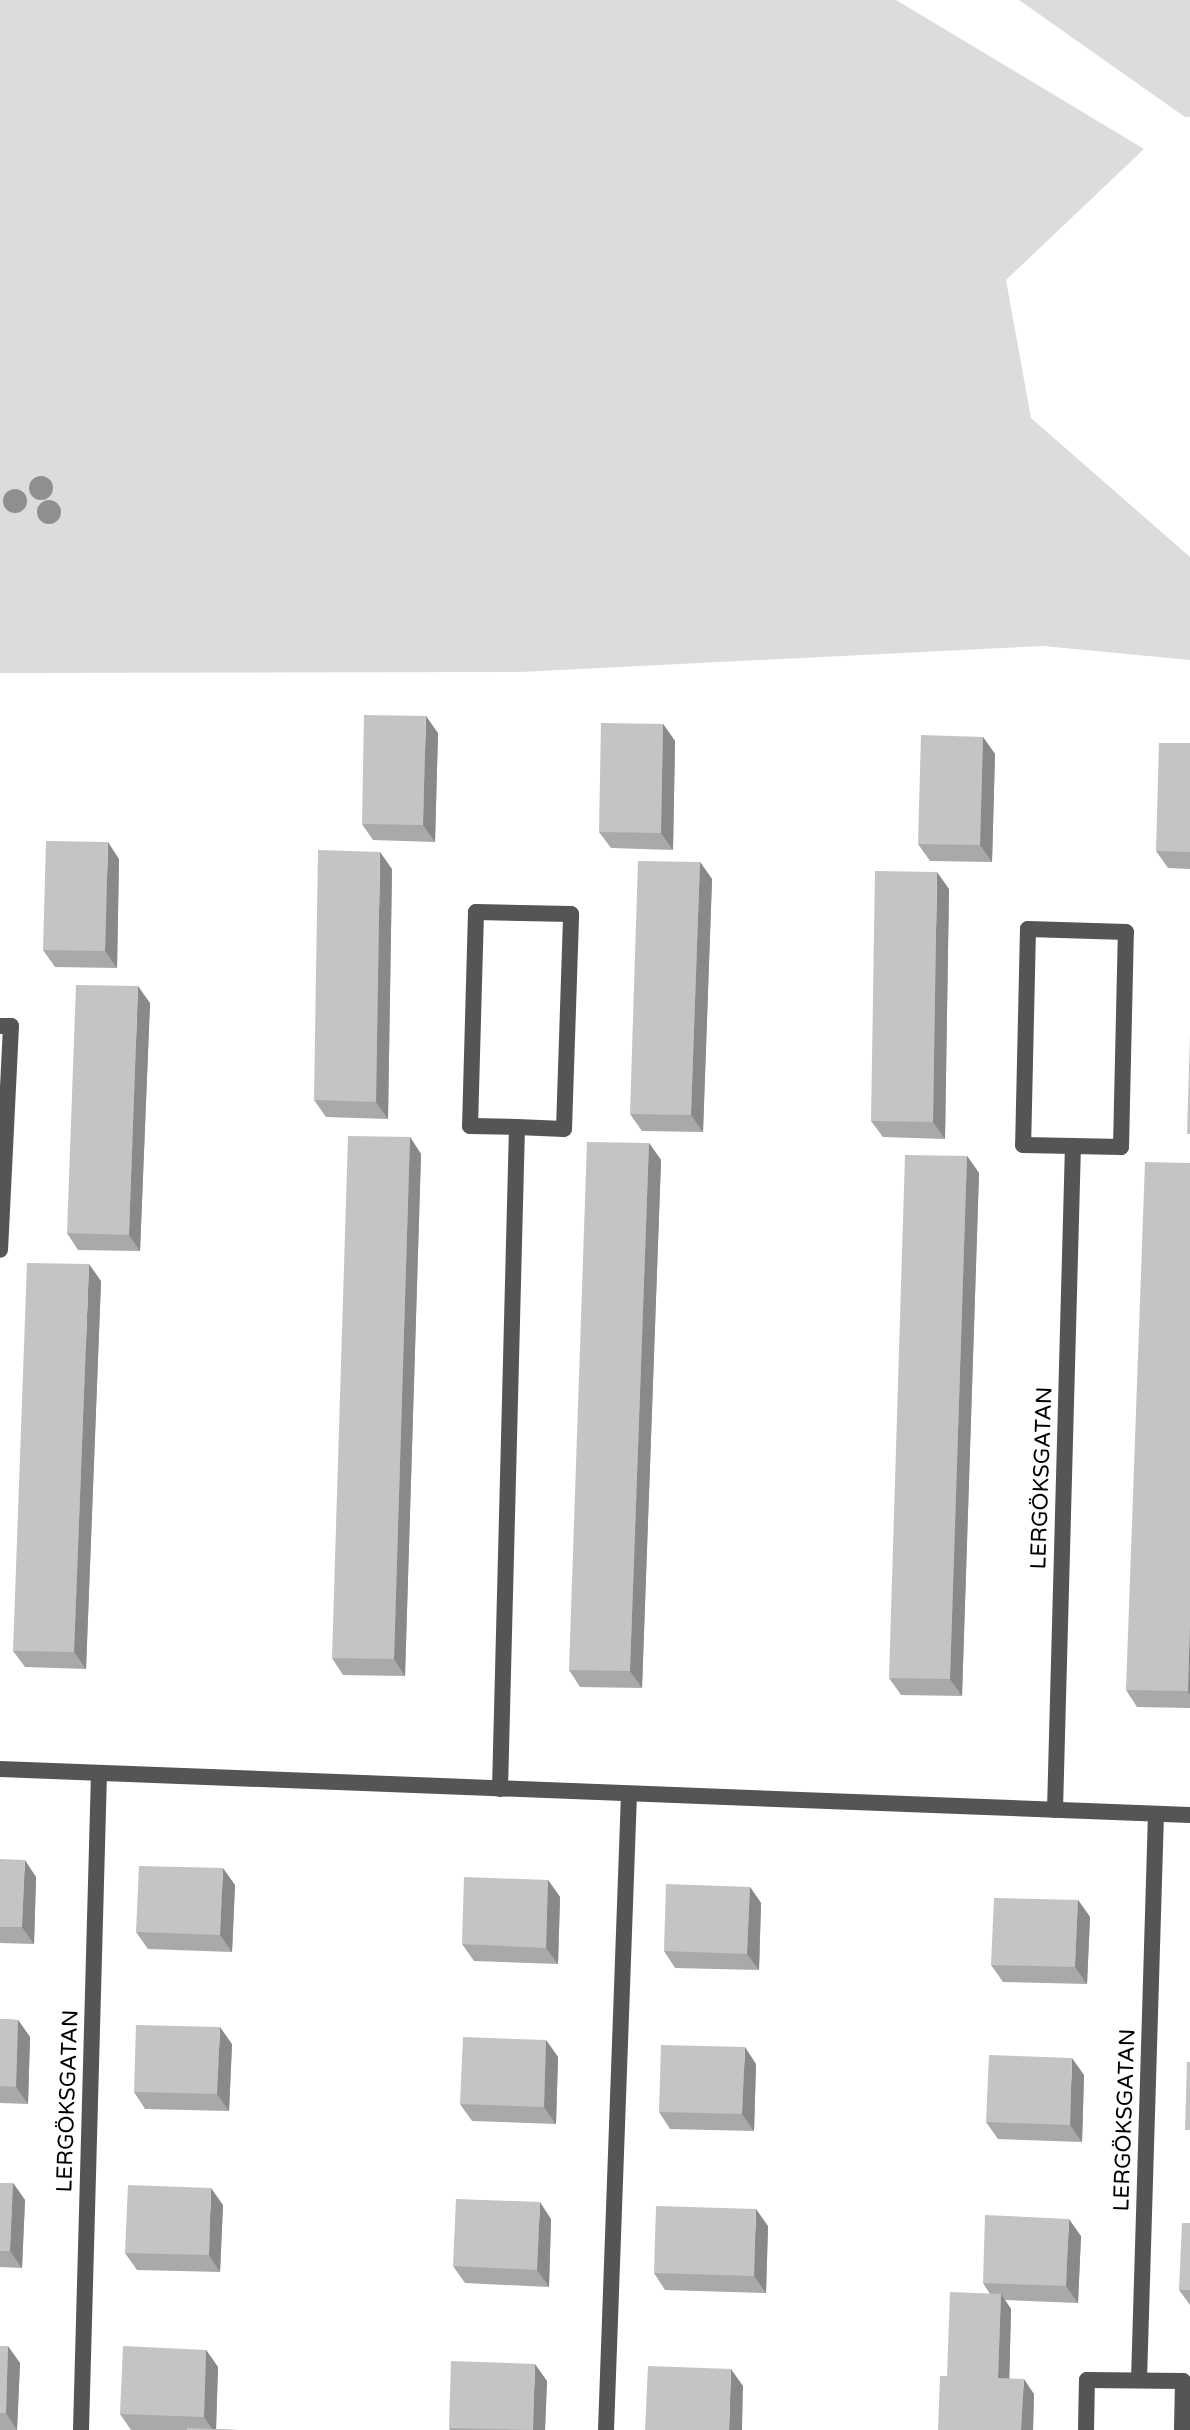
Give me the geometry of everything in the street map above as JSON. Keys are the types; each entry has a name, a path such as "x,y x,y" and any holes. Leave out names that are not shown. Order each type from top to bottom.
{"street":[{"path":"476,912 571,914 564,1129 517,1127 470,1126 476,912"},
{"path":"1028,929 1126,932 1121,1147 1073,1146 1023,1145 1028,929"},
{"path":"0,1026 11,1026 0,1250"},
{"path":"500,1789 517,1127"},
{"name":"LERGÖKSGATAN","path":"1055,1810 1073,1146"},
{"path":"0,1769 1190,1815"},
{"name":"LERGÖKSGATAN","path":"81,2430 99,1773"},
{"path":"606,2430 629,1794"},
{"name":"LERGÖKSGATAN","path":"1139,2380 1156,1814"},
{"path":"1086,2430 1087,2380 1183,2381 1182,2430"}],"shaded area":[{"path":"0,0 896,0 1144,149 1006,280 1031,418 1190,557 1190,660 1043,646 520,672 0,673"},
{"path":"1019,0 1190,0 1190,117 1185,117"}],"building":[{"path":"364,715 426,716 423,825 362,824"},
{"path":"601,723 663,724 661,833 599,832"},
{"path":"921,735 983,737 980,845 918,844"},
{"path":"1159,743 1190,743 1190,852 1156,851"},
{"path":"46,841 108,842 105,951 43,950"},
{"path":"318,850 380,852 376,1102 314,1100"},
{"path":"638,861 700,862 691,1115 630,1114"},
{"path":"875,871 937,872 933,1122 871,1121"},
{"path":"76,985 138,986 129,1235 67,1233"},
{"path":"1190,1035 1190,1134 1187,1134"},
{"path":"348,1136 410,1137 394,1659 332,1658"},
{"path":"587,1142 649,1143 630,1671 569,1670"},
{"path":"905,1155 967,1156 950,1679 889,1678"},
{"path":"1145,1162 1190,1163 1188,1691 1126,1690"},
{"path":"27,1263 89,1264 74,1652 13,1651"},
{"path":"0,1859 25,1860 22,1927 0,1927"},
{"path":"139,1866 223,1868 220,1935 136,1932"},
{"path":"464,1877 548,1880 546,1948 462,1944"},
{"path":"666,1884 750,1887 747,1954 664,1951"},
{"path":"994,1898 1078,1900 1075,1967 991,1965"},
{"path":"0,2019 18,2020 16,2087 0,2086"},
{"path":"136,2025 220,2027 217,2094 134,2092"},
{"path":"463,2037 546,2040 544,2107 460,2104"},
{"path":"661,2045 745,2047 742,2114 659,2112"},
{"path":"989,2055 1072,2058 1070,2125 986,2122"},
{"path":"1187,2062 1190,2062 1190,2130 1185,2130"},
{"path":"0,2183 13,2183 10,2251 0,2251"},
{"path":"128,2185 211,2188 209,2255 125,2253"},
{"path":"456,2199 540,2202 537,2270 453,2266"},
{"path":"656,2206 756,2209 754,2276 654,2273"},
{"path":"985,2215 1069,2219 1066,2286 983,2283"},
{"path":"1182,2223 1190,2223 1190,2290 1179,2290"},
{"path":"950,2292 1001,2294 998,2378 1024,2379 1021,2430 938,2430 940,2376 947,2376"},
{"path":"0,2346 8,2346 6,2413 0,2413"},
{"path":"123,2346 206,2350 204,2417 120,2414"},
{"path":"451,2361 535,2364 533,2430 449,2428"},
{"path":"648,2366 731,2369 729,2430 645,2430"},
{"path":"187,2428 238,2430 187,2430"}]}
